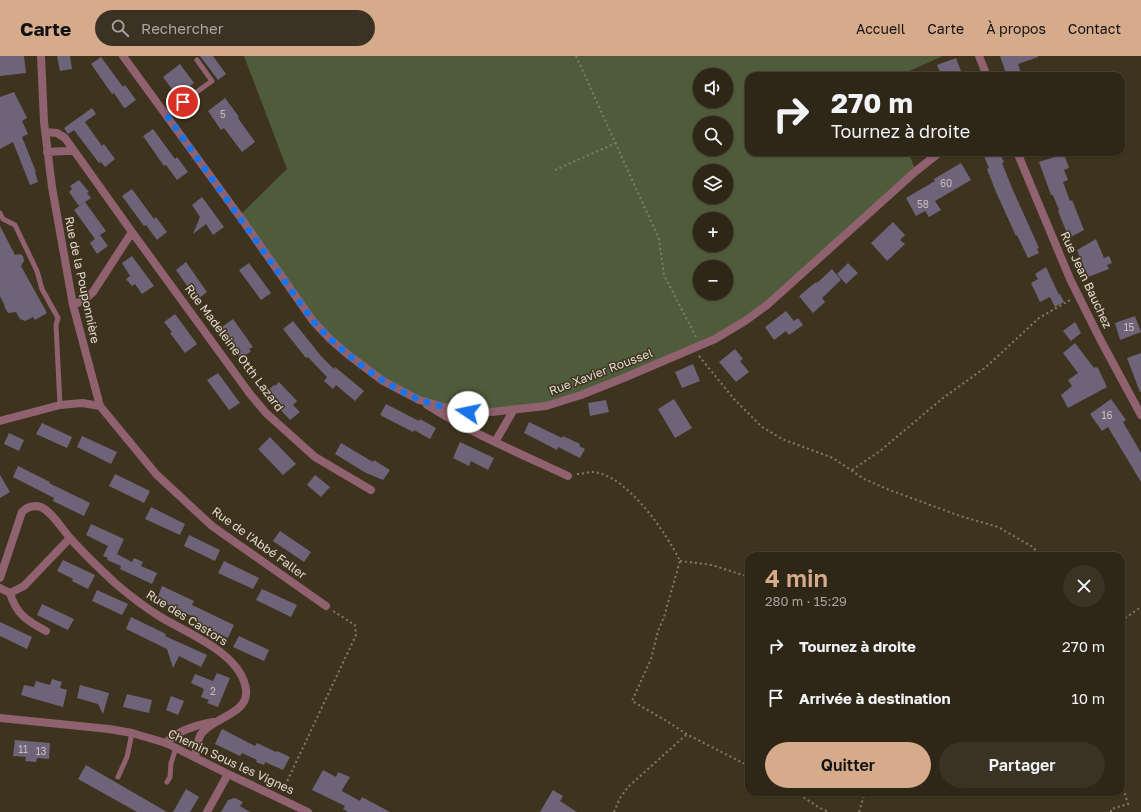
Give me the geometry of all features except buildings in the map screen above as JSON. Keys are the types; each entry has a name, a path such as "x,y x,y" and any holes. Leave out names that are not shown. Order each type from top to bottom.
{"street":[{"name":"Rue de la Pouponnière","path":"41,56 47,152 59,232 73,305 100,406"},
{"name":"Rue Xavier Roussel","path":"124,56 313,321 340,349 383,381 419,400 468,412 513,411 546,406 580,395 715,339 745,321 767,305 916,171 935,156"},
{"path":"979,56 985,72"},
{"name":"Rue Madeleine Otth Lazard","path":"45,132 56,133 65,138 132,232 266,413 315,457 370,490"},
{"path":"47,152 67,150 74,151"},
{"name":"Rue Jean Bauchez","path":"1019,156 1070,279 1141,415"},
{"path":"73,305 84,300 93,292 132,232"},
{"path":"419,400 443,416 568,476"},
{"path":"0,421 60,405 82,403 100,406"},
{"name":"Rue de l'Abbé Faller","path":"100,406 156,474 212,526 326,606"},
{"path":"495,442 513,411"},
{"name":"Rue des Castors","path":"0,578 19,518 25,509 30,507 42,508 47,511 70,538 108,577 131,597 159,616 223,654 235,666 243,678 246,690 245,700 238,709 213,722 201,734 195,757"},
{"path":"10,593 24,586 70,538"},
{"path":"0,588 10,593 13,602 30,623 46,631"},
{"name":"Chemin Sous les Vignes","path":"0,718 109,729 132,733 166,743 308,812"},
{"name":"Rue des Castors","path":"166,743 172,736 180,732 201,724 213,722"},
{"path":"207,812 228,774"}],"lane":[{"path":"166,114 212,81 197,60"},
{"path":"0,213 3,219 15,225 37,271 42,288 58,318 56,325 60,405"},
{"path":"118,777 127,757 132,733"},
{"path":"167,782 170,777 171,762 176,748"}],"path":[{"path":"576,56 659,239 664,275 697,347 734,399 762,427 782,439 833,458 864,479 919,502 998,527 1034,548 1037,552"},
{"path":"555,170 616,143"},
{"path":"852,470 880,451 943,398 986,368 1039,318 1079,296"},
{"path":"568,476 593,472 605,475 626,489 642,503 669,540 680,561 664,617 658,631 651,659 632,701 687,734 745,764"},
{"path":"680,561 712,566 745,576"},
{"path":"280,798 356,635 355,625 326,606"},
{"path":"1125,618 1141,607"},
{"path":"614,812 620,798 628,787 687,734"},
{"path":"1111,812 1111,809 1128,804 1125,794"},
{"path":"801,796 820,808 830,812"},
{"path":"859,812 864,796"}],"green space":[{"path":"244,56 943,56 907,72 745,72 745,156 910,156 916,171 745,321 581,395 513,411 444,407 383,381 330,339 239,216 287,169"}],"route":[{"path":"183,102 166,114 313,321 346,353 383,381 419,400 468,412"}]}
